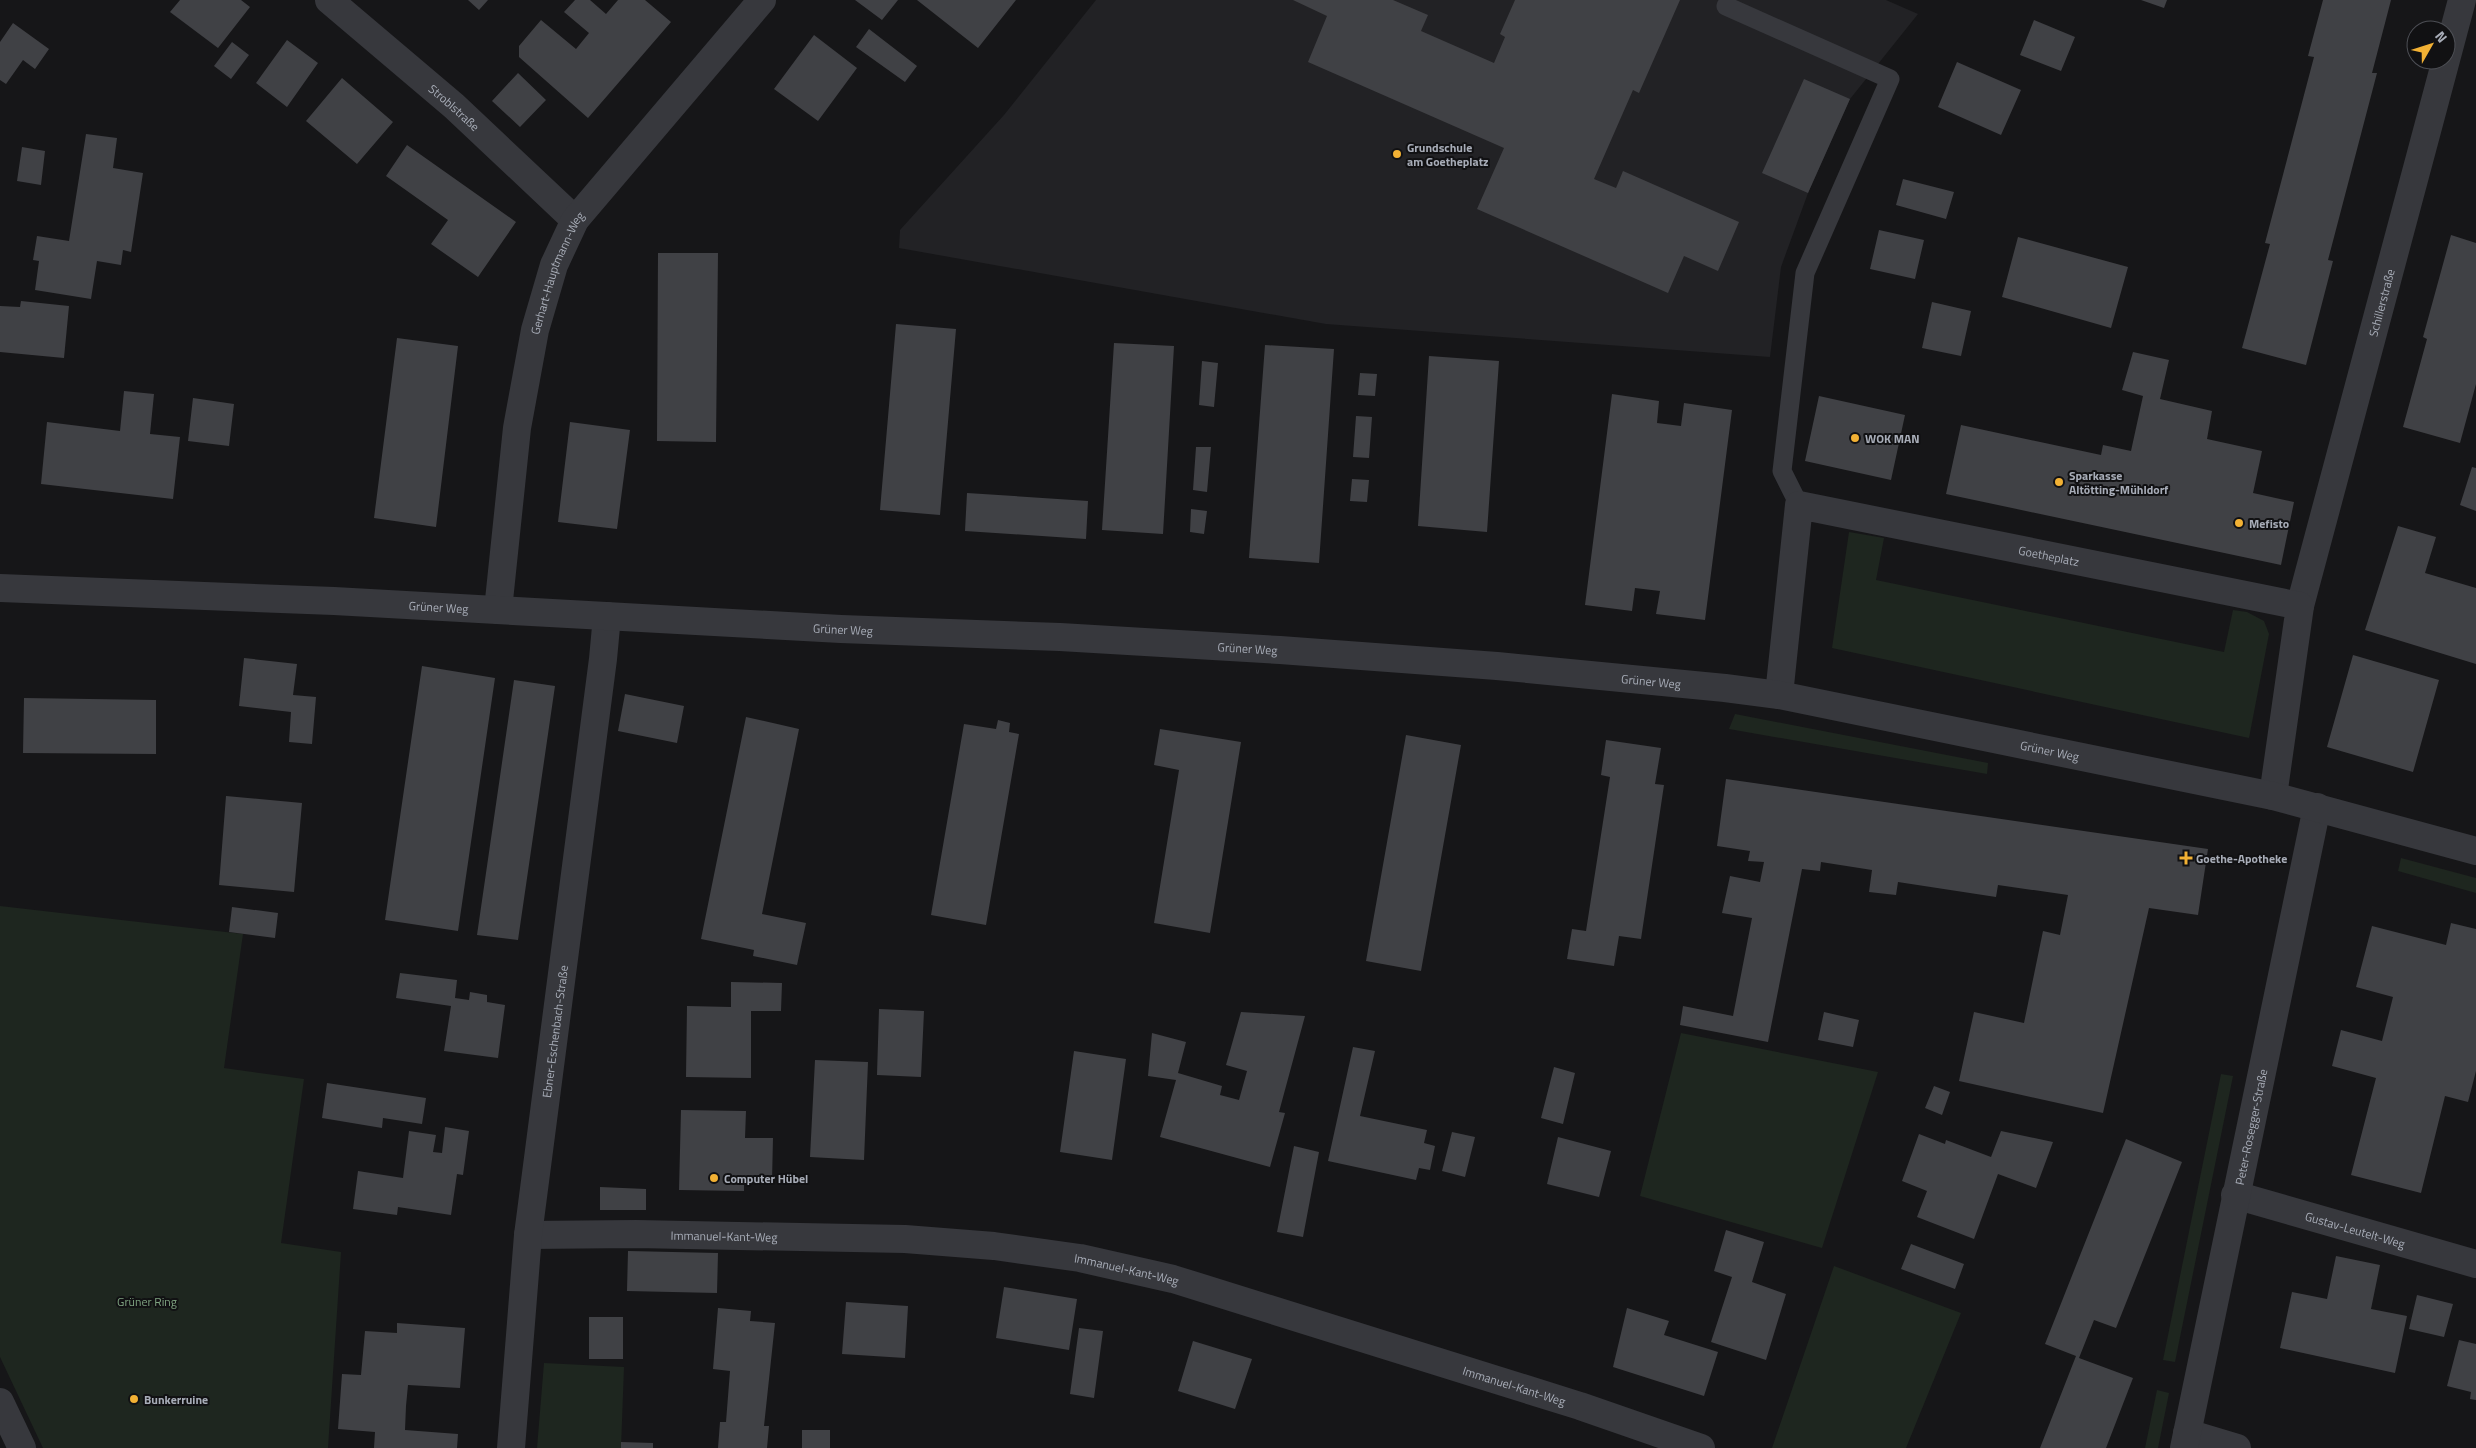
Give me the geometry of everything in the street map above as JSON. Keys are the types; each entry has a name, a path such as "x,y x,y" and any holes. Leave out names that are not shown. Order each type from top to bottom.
{"street":[{"name":"Stroblstraße","path":"330,0 454,106 575,220"},
{"name":"Gerhart-Hauptmann-Weg","path":"498,610 517,428 535,330 554,265 575,220 762,0"},
{"name":"Schillerstraße","path":"2300,606 2462,0"},
{"name":"Goetheplatz","path":"1799,505 2300,606"},
{"path":"1779,695 1799,505"},
{"name":"Grüner Weg","path":"0,588 498,610 841,629 1060,637 1280,650 1517,668 1779,695 2273,796 2476,851"},
{"path":"2273,796 2300,606"},
{"name":"Ebner-Eschenbach-Straße","path":"512,1448 528,1235 603,659 606,616"},
{"name":"Peter-Rosegger-Straße","path":"2186,1441 2235,1195 2317,807"},
{"name":"Gustav-Leutelt-Weg","path":"2235,1195 2476,1264"},
{"name":"Immanuel-Kant-Weg","path":"528,1235 636,1234 905,1239 994,1246 1080,1258 1173,1279 1580,1406 1701,1448"},
{"path":"0,1402 22,1448"},
{"path":"2186,1441 2237,1448"}],"lane":[{"path":"1726,6 1890,79 1805,273 1782,471 1799,505"}],"shaded area":[{"name":"Grundschule am Goetheplatz","path":"1096,0 1886,0 1918,14 1850,99 1808,193 1781,267 1770,357 1326,324 899,248 900,230 1004,115"}],"green space":[{"path":"1849,532 1884,538 1876,580 2224,652 2233,610 2247,612 2264,621 2269,634 2249,738 1832,648"},
{"path":"1735,714 1988,763 1987,774 1729,729"},
{"path":"2401,858 2476,878 2476,893 2398,871"},
{"name":"Grüner Ring","path":"0,906 243,934 224,1068 304,1079 281,1243 341,1252 328,1448 43,1448 0,1357"},
{"path":"1681,1033 1878,1072 1822,1248 1640,1196"},
{"path":"2221,1074 2233,1076 2175,1362 2163,1360"},
{"path":"1834,1266 1961,1313 1906,1448 1772,1448"},
{"path":"544,1363 624,1367 621,1448 537,1448"},
{"path":"2157,1390 2169,1393 2158,1448 2145,1448"}],"building":[{"path":"180,0 241,0 250,7 218,48 170,12"},
{"path":"468,0 488,0 479,10"},
{"path":"575,0 590,0 606,14 618,0 645,0 671,22 588,118 519,57 519,46 541,20 576,49 589,33 564,12"},
{"path":"855,0 898,0 882,20"},
{"path":"917,0 1016,0 978,48"},
{"path":"1293,0 1393,0 1428,15 1421,31 1494,63 1505,37 1500,34 1515,0 1680,0 1639,93 1633,90 1594,179 1616,188 1623,171 1739,222 1718,271 1684,256 1668,293 1477,209 1504,148 1308,62 1327,16"},
{"path":"2141,0 2167,0 2164,8"},
{"path":"2323,0 2391,0 2372,73 2377,73 2328,260 2333,261 2306,365 2242,348 2270,244 2265,243 2314,57 2308,56"},
{"path":"2034,20 2075,37 2061,71 2020,55"},
{"path":"13,23 49,49 35,69 23,60 6,84 0,80 0,42"},
{"path":"869,29 917,66 905,82 856,47"},
{"path":"814,35 857,68 818,121 774,89"},
{"path":"287,40 318,63 287,107 256,83"},
{"path":"232,42 249,55 231,79 214,66"},
{"path":"1957,62 2021,90 2001,135 1938,107"},
{"path":"518,73 546,100 520,127 492,101"},
{"path":"342,78 393,122 357,164 306,121"},
{"path":"1804,79 1850,99 1808,193 1762,173"},
{"path":"86,134 117,138 113,168 143,173 131,252 123,250 121,265 97,261 91,299 35,290 39,261 33,260 37,236 69,241"},
{"path":"407,145 516,222 478,277 431,244 448,220 386,176"},
{"path":"22,147 45,151 41,185 17,181"},
{"path":"1903,179 1954,192 1946,219 1896,205"},
{"path":"1879,230 1924,240 1915,279 1870,269"},
{"path":"2451,235 2476,243 2476,384 2460,443 2403,427 2427,339 2423,337"},
{"path":"2018,237 2128,267 2111,328 2002,297"},
{"path":"658,253 718,253 716,442 657,441"},
{"path":"21,301 69,306 64,358 0,352 0,306 20,307"},
{"path":"1932,302 1971,311 1961,356 1922,348"},
{"path":"896,324 956,329 940,515 880,510"},
{"path":"397,338 458,346 436,527 374,518"},
{"path":"1114,343 1174,346 1163,534 1102,530"},
{"path":"1265,345 1334,349 1319,563 1249,558"},
{"path":"2133,352 2169,360 2160,399 2212,411 2207,439 2262,451 2253,493 2294,502 2281,565 1946,494 1961,425 2101,455 2103,445 2131,451 2143,396 2122,390"},
{"path":"1429,356 1499,361 1487,532 1418,526"},
{"path":"1202,361 1218,363 1214,407 1199,405"},
{"path":"1360,373 1377,374 1375,396 1358,395"},
{"path":"124,391 154,394 150,434 180,437 173,499 41,484 47,422 120,431"},
{"path":"1612,394 1659,401 1657,423 1681,426 1684,403 1732,410 1705,620 1656,614 1660,591 1635,588 1632,611 1585,605"},
{"name":"WOK MAN","path":"1819,396 1905,415 1891,480 1805,461"},
{"path":"193,398 234,404 229,446 188,441"},
{"path":"1356,416 1372,417 1369,458 1353,457"},
{"path":"570,422 630,430 617,529 558,522"},
{"path":"1196,447 1211,447 1207,492 1193,490"},
{"path":"2472,467 2476,468 2476,511 2460,505"},
{"path":"1352,479 1369,480 1367,502 1350,501"},
{"path":"967,493 1088,501 1086,539 965,531"},
{"path":"1191,509 1207,511 1204,534 1190,532"},
{"path":"2398,526 2436,537 2425,573 2476,588 2476,664 2365,630"},
{"path":"2353,655 2439,680 2413,772 2327,747"},
{"path":"244,658 297,664 293,695 316,697 312,744 289,742 291,712 239,706"},
{"path":"422,666 495,678 458,931 385,920"},
{"path":"514,680 555,686 518,940 477,935"},
{"path":"625,694 684,706 677,743 618,731"},
{"path":"24,698 156,700 156,754 23,753"},
{"path":"746,717 799,729 762,914 806,923 797,965 753,956 754,950 701,939"},
{"path":"998,720 1010,723 1009,732 1019,734 986,925 931,915 964,724 996,729"},
{"path":"1160,729 1241,742 1210,933 1154,923 1179,770 1154,765"},
{"path":"1406,735 1461,745 1421,971 1366,961"},
{"path":"1606,740 1661,748 1655,784 1664,785 1641,939 1619,936 1614,966 1567,959 1572,929 1586,931 1610,777 1601,775"},
{"path":"1726,779 2208,849 2198,915 2149,908 2103,1113 1959,1081 1974,1012 2024,1023 2043,931 2060,935 2068,895 1998,885 1996,897 1898,882 1896,895 1869,892 1872,870 1821,862 1820,871 1802,869 1768,1042 1680,1025 1683,1006 1733,1016 1752,918 1722,913 1730,876 1760,882 1764,862 1748,861 1750,851 1717,846"},
{"path":"226,796 302,803 294,892 219,885"},
{"path":"232,907 278,913 275,938 229,932"},
{"path":"2451,923 2476,929 2476,1071 2468,1102 2445,1096 2421,1193 2351,1175 2376,1078 2332,1066 2341,1030 2382,1041 2393,997 2356,987 2372,926 2446,945"},
{"path":"400,973 457,980 455,998 469,1000 470,992 487,995 487,1002 505,1005 498,1058 444,1051 451,1006 396,998"},
{"path":"731,982 782,983 781,1011 751,1011 751,1078 686,1077 687,1006 731,1007"},
{"path":"879,1009 924,1011 921,1077 877,1075"},
{"path":"1241,1012 1305,1016 1279,1112 1285,1113 1270,1167 1160,1137 1176,1080 1148,1076 1152,1033 1186,1042 1178,1073 1222,1086 1220,1095 1239,1100 1247,1071 1226,1065"},
{"path":"1824,1012 1859,1020 1853,1047 1818,1040"},
{"path":"1353,1047 1375,1051 1360,1116 1427,1130 1424,1143 1435,1146 1430,1170 1419,1168 1416,1180 1328,1161"},
{"path":"1074,1051 1126,1059 1112,1160 1060,1152"},
{"path":"815,1060 868,1062 864,1160 810,1157"},
{"path":"1554,1067 1575,1073 1563,1124 1541,1118"},
{"path":"327,1083 426,1098 422,1124 383,1118 382,1128 322,1118"},
{"path":"1934,1086 1950,1092 1942,1115 1925,1108"},
{"path":"681,1110 746,1111 745,1138 773,1138 772,1181 744,1181 744,1191 679,1190"},
{"path":"445,1127 469,1131 463,1175 457,1174 451,1215 398,1207 397,1215 353,1209 358,1171 403,1178 409,1131 436,1135 433,1152 442,1153"},
{"path":"2001,1131 2053,1142 2036,1188 1998,1174 1974,1239 1917,1217 1927,1191 1902,1181 1919,1134 1945,1144 1946,1140 1991,1157"},
{"path":"1452,1132 1475,1137 1465,1177 1442,1171"},
{"path":"1558,1137 1611,1151 1599,1197 1547,1184"},
{"path":"2126,1139 2182,1162 2116,1328 2094,1320 2079,1358 2133,1378 2106,1448 2040,1448 2076,1356 2045,1344"},
{"path":"1294,1146 1319,1152 1303,1237 1277,1232"},
{"path":"600,1187 646,1189 646,1210 600,1210"},
{"path":"1726,1230 1764,1242 1752,1282 1786,1294 1766,1360 1711,1342 1732,1277 1714,1271"},
{"path":"1911,1244 1964,1264 1955,1289 1901,1269"},
{"path":"628,1251 718,1253 717,1293 627,1291"},
{"path":"2336,1256 2380,1265 2371,1309 2407,1316 2395,1373 2280,1348 2292,1292 2327,1299"},
{"path":"1004,1287 1077,1299 1069,1350 996,1338"},
{"path":"2417,1295 2453,1304 2444,1337 2409,1329"},
{"path":"846,1302 908,1306 905,1358 842,1354"},
{"path":"718,1308 751,1311 750,1321 775,1323 764,1426 769,1426 767,1448 718,1448 720,1422 726,1422 730,1371 713,1369"},
{"path":"1627,1308 1669,1321 1664,1335 1718,1352 1704,1396 1613,1367"},
{"path":"589,1317 623,1317 623,1359 589,1359"},
{"path":"397,1323 465,1328 460,1388 408,1385 406,1406 405,1430 458,1434 457,1448 374,1448 375,1432 338,1429 342,1374 361,1375 365,1331 397,1333"},
{"path":"1079,1328 1103,1331 1094,1398 1070,1394"},
{"path":"2459,1340 2476,1344 2476,1400 2470,1399 2471,1392 2447,1386"},
{"path":"1193,1341 1252,1359 1235,1409 1178,1391"},
{"path":"802,1430 830,1430 830,1448 802,1448"},
{"path":"621,1442 653,1443 653,1448 621,1448"}],"place":[{"name":"Grundschule am Goetheplatz","path":"1397,154"},
{"name":"WOK MAN","path":"1855,438"},
{"name":"Sparkasse Altötting-Mühldorf","path":"2059,482"},
{"name":"Mefisto","path":"2239,523"},
{"name":"Goethe-Apotheke","path":"2186,858"},
{"name":"Computer Hübel","path":"714,1178"},
{"name":"Bunkerruine","path":"134,1399"}]}
